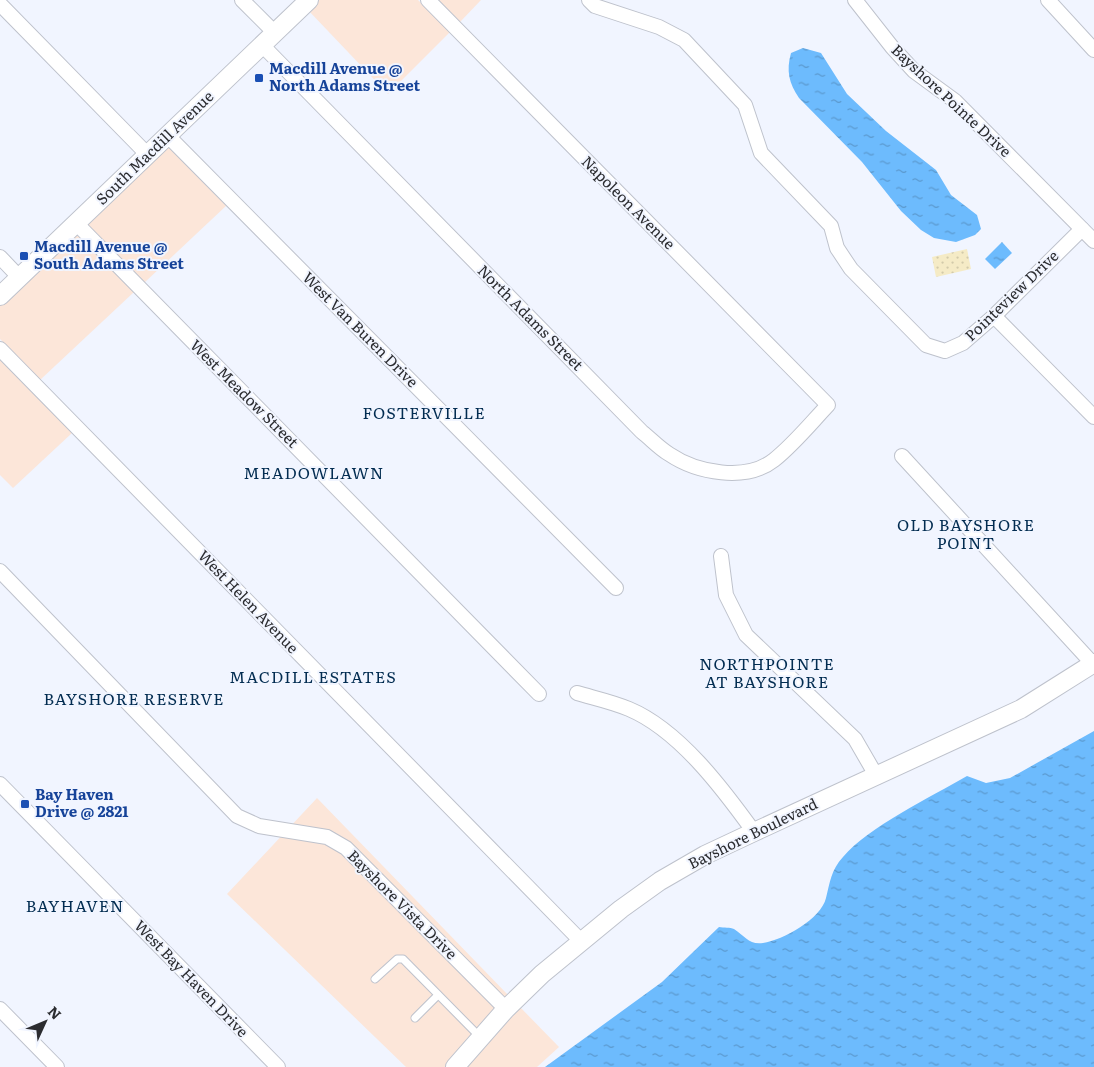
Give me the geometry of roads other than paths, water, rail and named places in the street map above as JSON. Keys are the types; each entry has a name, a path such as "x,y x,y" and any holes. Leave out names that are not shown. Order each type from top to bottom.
{"street":[{"path":"242,0 275,33"},
{"name":"South Macdill Avenue","path":"0,296 309,0"},
{"name":"Napoleon Avenue","path":"428,0 828,405"},
{"name":"Pointeview Drive","path":"589,0 595,6 659,27 684,40 745,105 761,153 830,226 838,248 851,269 926,345 945,351 963,343 994,316 1082,229"},
{"name":"Bayshore Pointe Drive","path":"854,0 914,71 955,100 1094,241"},
{"path":"1048,0 1094,50"},
{"path":"0,4 147,154"},
{"name":"North Adams Street","path":"262,45 642,432 669,454 699,468 747,472 773,461 828,405"},
{"name":"West Van Buren Drive","path":"167,135 616,588"},
{"name":"West Meadow Street","path":"76,223 539,694"},
{"path":"0,257 19,277"},
{"path":"994,316 1094,416"},
{"name":"West Helen Avenue","path":"0,349 581,941"},
{"path":"902,456 1094,663"},
{"path":"721,556 726,595 746,635 855,739 877,776"},
{"name":"Bayshore Vista Drive","path":"0,571 236,816 259,826 326,837 346,848 506,1009"},
{"name":"Bayshore Boulevard","path":"455,1067 506,1009 542,974 581,941 660,881 705,855 1021,708 1094,663"},
{"path":"577,693 629,709 657,725 718,784 754,832"},
{"name":"West Bay Haven Drive","path":"0,784 278,1067"},
{"path":"0,1009 57,1067"}],"lane":[{"path":"375,979 397,959 403,959 480,1037"},
{"path":"415,1018 438,995"}],"water":[{"path":"803,48 821,53 847,94 886,131 936,170 951,195 977,215 981,229 975,235 956,242 934,238 921,230 901,211 862,162 799,98 789,77 789,59 791,53"},
{"path":"1002,242 1012,253 995,269 985,259"},
{"path":"1094,731 1094,1067 545,1067 662,982 719,927 734,929 754,943 763,943 781,938 809,921 823,906 833,871 843,857 868,835 901,813 967,776 986,783 1010,778"}],"place":[{"name":"Macdill Avenue @ North Adams Street","path":"259,78"},
{"name":"Macdill Avenue @ South Adams Street","path":"24,256"},
{"name":"Bay Haven Drive @ 2821","path":"25,804"}],"district":[{"name":"FOSTERVILLE","path":"424,413"},
{"name":"MEADOWLAWN","path":"314,473"},
{"name":"OLD BAYSHORE POINT","path":"966,534"},
{"name":"NORTHPOINTE AT BAYSHORE","path":"767,673"},
{"name":"MACDILL ESTATES","path":"313,677"},
{"name":"BAYSHORE RESERVE","path":"134,699"},
{"name":"BAYHAVEN","path":"75,906"}]}
